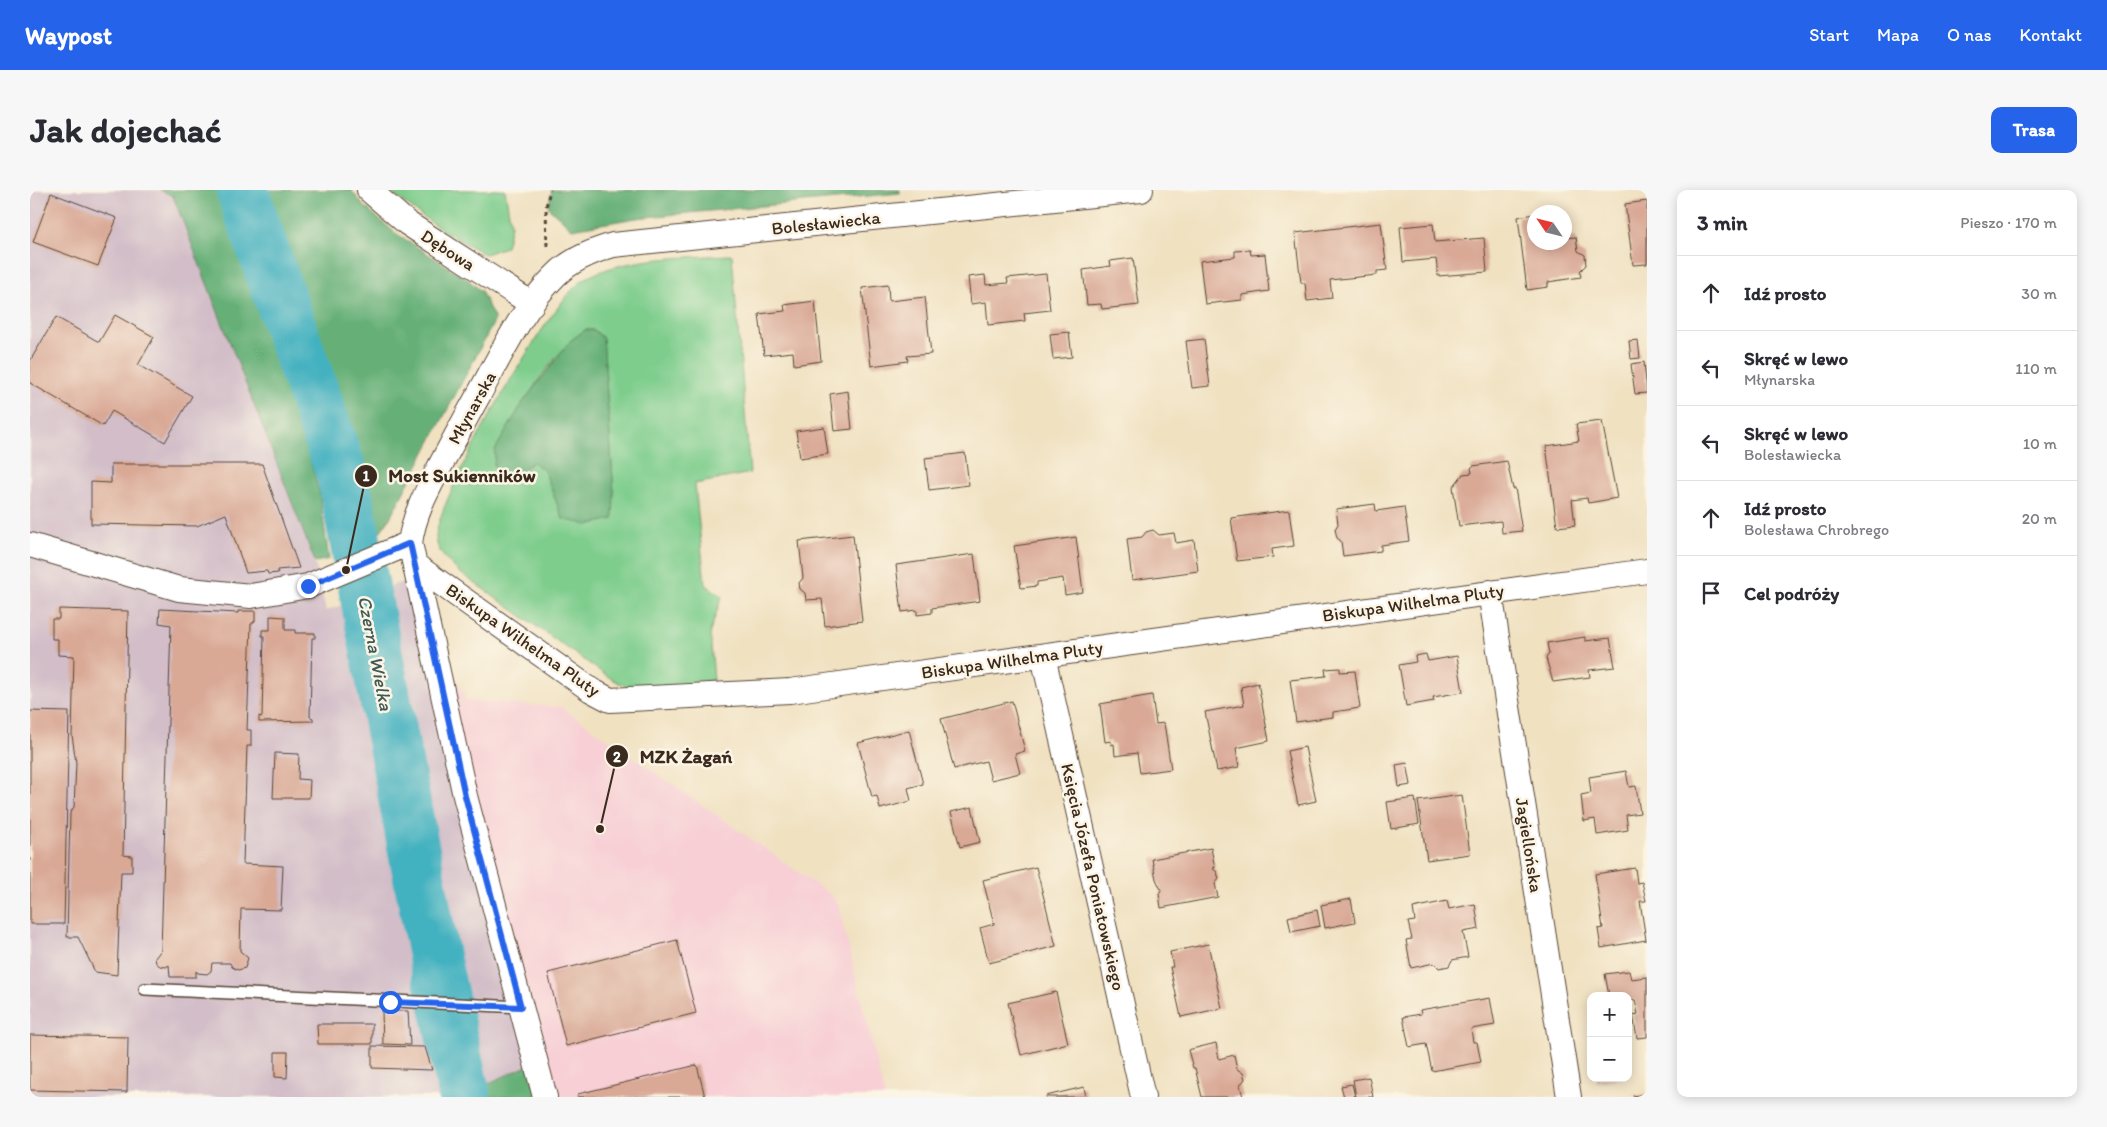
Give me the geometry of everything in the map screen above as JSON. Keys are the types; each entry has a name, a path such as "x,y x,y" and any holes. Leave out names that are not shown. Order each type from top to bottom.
{"street":[{"name":"Dębowa","path":"368,190 406,223 532,304"},
{"name":"Bolesławiecka","path":"532,304 558,273 584,256 613,245 1141,190"},
{"name":"Młynarska","path":"532,304 483,387 417,512 413,554 465,796 545,1097"},
{"path":"30,545 179,589 251,596 308,586 385,552 413,554"},
{"name":"Biskupa Wilhelma Pluty","path":"413,554 591,690 610,700 790,691 1647,570"},
{"name":"Jagiellońska","path":"1490,592 1569,1097"},
{"name":"Księcia Józefa Poniatowskiego","path":"1043,656 1143,1097"}],"lane":[{"path":"145,989 521,1007"}],"path":[{"path":"550,190 546,207 545,232 548,256 558,273"}],"shaded area":[{"path":"30,190 160,190 173,196 313,555 326,611 415,577 444,763 538,1061 458,1097 30,1097"},
{"path":"415,577 466,701 561,707 831,895 838,904 885,1097 547,1097 538,1061 444,763"}],"green space":[{"path":"160,190 225,190 260,291 319,491 329,559 315,562 173,196"},
{"path":"258,190 351,190 363,205 394,232 468,280 481,291 495,320 390,518 380,532 368,520 343,428 288,265"},
{"path":"388,190 505,190 511,225 506,247 485,254 435,225"},
{"path":"552,190 900,190 900,193 636,218 572,229 548,207"},
{"path":"732,255 750,473 695,484 705,584 722,596 710,632 714,680 641,690 621,684 607,676 459,572 441,553 436,538 441,517 454,485 474,445 522,361 567,295 583,280 598,272 615,267 655,260","holes":["585,330 594,330 603,338 614,494 563,519 544,470 533,462 495,450 535,385 559,354"]},
{"path":"585,330 594,330 603,338 614,494 613,519 588,525 563,519 544,470 533,462 508,479 494,466 495,450 523,402 571,340"},
{"path":"538,1061 547,1097 458,1097"}],"building":[{"path":"51,193 117,218 98,266 33,242"},
{"path":"1647,201 1647,264 1633,265 1625,204"},
{"path":"1527,215 1527,250 1572,250 1572,237 1576,237 1578,251 1585,255 1586,265 1580,271 1581,277 1548,282 1548,287 1527,290 1518,217"},
{"path":"1381,223 1387,270 1377,271 1377,275 1330,280 1332,298 1307,301 1305,283 1301,283 1295,233"},
{"path":"1433,224 1435,242 1484,238 1487,272 1438,276 1436,259 1403,262 1400,227"},
{"path":"1250,250 1251,255 1265,254 1269,291 1242,295 1242,300 1205,304 1200,261 1235,257 1235,251"},
{"path":"1133,258 1139,305 1102,309 1101,304 1087,305 1083,270 1111,266 1110,261"},
{"path":"1046,274 1050,310 1024,313 1025,321 988,325 986,302 971,304 968,277 985,275 986,285 1008,283 1007,278"},
{"path":"888,285 889,301 925,297 931,354 907,356 908,361 871,366 862,288"},
{"path":"815,301 821,361 794,365 793,352 764,355 759,314 785,311 784,305"},
{"path":"115,315 154,337 138,365 192,396 165,442 112,411 103,426 30,383 30,361 56,317 99,342"},
{"path":"1069,332 1072,357 1053,359 1050,334"},
{"path":"1204,339 1210,386 1192,388 1186,341"},
{"path":"1638,340 1640,358 1631,359 1629,341"},
{"path":"1644,362 1647,393 1635,394 1631,364"},
{"path":"848,391 852,429 834,431 830,394"},
{"path":"1602,421 1617,498 1588,503 1587,498 1572,500 1575,525 1557,527 1546,446 1579,441 1576,424"},
{"path":"824,427 828,454 800,458 796,431"},
{"path":"965,453 969,485 929,490 925,458"},
{"path":"1507,461 1513,489 1515,488 1522,531 1502,533 1501,521 1459,526 1453,487 1463,474 1472,473 1471,468 1473,466"},
{"path":"111,464 262,464 299,568 277,570 278,573 268,574 267,571 246,573 226,514 197,526 91,524 91,482 111,483"},
{"path":"1375,504 1376,511 1404,507 1409,541 1381,545 1381,551 1343,556 1341,541 1337,538 1335,529 1338,524 1336,509"},
{"path":"1289,510 1294,546 1272,549 1273,557 1237,561 1231,518"},
{"path":"1153,530 1159,535 1174,533 1176,543 1194,540 1198,571 1132,580 1127,539 1142,537 1146,532"},
{"path":"853,535 862,621 825,626 822,599 806,600 805,593 800,589 799,583 803,578 799,541"},
{"path":"1076,537 1083,592 1065,595 1063,578 1037,582 1037,586 1021,588 1014,546"},
{"path":"974,554 980,601 932,608 932,613 917,615 917,610 902,612 896,565"},
{"path":"59,609 128,611 123,855 132,856 132,872 121,872 117,975 95,972 78,937 67,937 70,813 74,807 76,763 72,735 74,656 58,655 58,639 52,639 52,619 59,619"},
{"path":"160,609 238,613 238,611 255,611 255,621 251,624 247,730 251,730 251,746 247,746 243,864 283,866 281,910 241,909 240,951 248,958 245,968 238,970 232,967 230,963 212,963 211,971 207,974 196,971 196,977 170,977 169,965 166,967 160,966 156,963 155,958 161,950 171,625 159,623"},
{"path":"270,616 285,617 285,630 295,630 295,633 315,633 315,638 312,638 310,717 313,718 313,721 259,722 259,716 262,717 264,636 262,636 262,630 270,630"},
{"path":"1585,637 1585,641 1610,638 1615,667 1589,670 1590,677 1553,682 1546,658 1549,654 1547,643"},
{"path":"1426,654 1428,661 1457,656 1463,692 1433,697 1434,701 1406,706 1399,665 1416,662 1415,656"},
{"path":"1340,668 1340,672 1355,671 1360,708 1333,712 1333,717 1296,722 1290,680 1326,676 1325,669"},
{"path":"1258,683 1269,741 1236,748 1239,767 1217,771 1205,712 1244,705 1241,687"},
{"path":"1152,695 1156,724 1164,723 1171,769 1140,773 1137,753 1115,756 1114,744 1111,745 1111,741 1105,742 1100,704"},
{"path":"1012,701 1025,751 1015,754 1020,773 991,780 986,761 954,769 941,719"},
{"path":"30,711 69,712 64,924 30,924"},
{"path":"909,730 923,784 908,788 911,801 880,809 877,796 872,797 858,743"},
{"path":"1305,747 1316,801 1298,805 1287,751"},
{"path":"275,753 299,754 298,779 310,780 309,798 273,798"},
{"path":"1407,763 1411,785 1399,787 1396,765"},
{"path":"1626,771 1629,787 1636,786 1640,813 1626,815 1628,830 1597,835 1595,819 1584,821 1581,795 1591,793 1589,777"},
{"path":"1462,795 1470,854 1427,860 1418,801"},
{"path":"1415,798 1419,824 1391,829 1387,802"},
{"path":"972,807 980,842 960,847 951,812"},
{"path":"1211,848 1215,868 1212,868 1217,872 1219,879 1215,884 1218,897 1161,908 1159,894 1161,890 1156,879 1152,859"},
{"path":"1036,867 1056,946 989,963 980,928 994,924 983,880"},
{"path":"1635,868 1637,883 1642,882 1646,901 1640,901 1646,940 1601,948 1598,929 1603,928 1595,874"},
{"path":"1351,899 1355,922 1325,928 1321,905"},
{"path":"1447,901 1449,909 1475,904 1479,929 1463,932 1468,957 1452,960 1449,966 1439,968 1434,963 1411,968 1406,940 1412,939 1408,922 1415,921 1413,908"},
{"path":"1317,910 1320,926 1291,932 1288,917"},
{"path":"677,940 696,1013 566,1046 548,973"},
{"path":"1208,944 1222,1008 1181,1017 1170,967 1173,967 1170,952"},
{"path":"1629,971 1631,979 1647,977 1647,1037 1637,1038 1633,1015 1638,1014 1635,1000 1632,1000 1632,992 1608,992 1605,974"},
{"path":"1056,992 1068,1043 1021,1055 1008,1003"},
{"path":"1490,998 1495,1025 1471,1029 1473,1042 1477,1042 1481,1062 1432,1071 1426,1044 1409,1047 1403,1017 1421,1014 1420,1010"},
{"path":"382,1011 408,1011 410,1045 383,1044"},
{"path":"317,1024 372,1024 372,1044 318,1044"},
{"path":"30,1035 128,1037 127,1092 30,1090"},
{"path":"1216,1043 1219,1059 1234,1055 1237,1069 1243,1073 1245,1079 1240,1085 1243,1097 1202,1097 1195,1068 1193,1068 1188,1050"},
{"path":"372,1046 425,1047 432,1070 372,1068"},
{"path":"275,1052 288,1052 287,1078 275,1077"},
{"path":"697,1065 705,1097 578,1097 578,1094"},
{"path":"1369,1077 1373,1097 1356,1097 1353,1080"},
{"path":"1352,1084 1355,1097 1344,1097 1341,1086"},
{"path":"1084,1087 1086,1097 1046,1097 1046,1096"},
{"path":"1647,1094 1647,1097 1633,1096"}],"waterway":[{"name":"Czerna Wielka","path":"242,190 343,477 435,961 465,1097"}],"place":[{"name":"Most Sukienników","path":"346,570"},
{"name":"MZK Żagań","path":"600,829"}],"route":[{"path":"308,586 410,543 465,796 521,1007 390,1002"}]}
